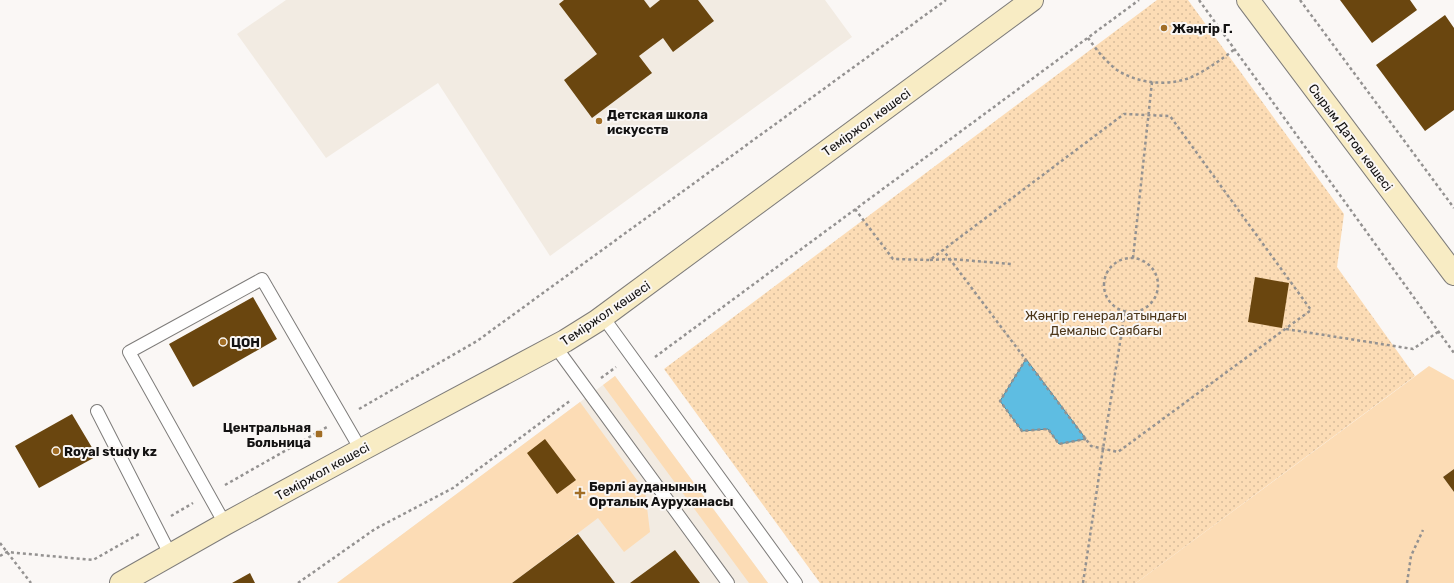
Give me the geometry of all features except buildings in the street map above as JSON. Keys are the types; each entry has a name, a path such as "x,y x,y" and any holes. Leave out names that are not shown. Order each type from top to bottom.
{"street":[{"name":"Сырым Датов көшесі","path":"1248,0 1454,274"},
{"name":"Теміржол көшесі","path":"121,583 225,524 556,346 603,317 1026,2"}],"lane":[{"path":"225,524 129,352 262,279 361,450"},
{"path":"603,317 796,583"},
{"path":"556,346 728,583"},
{"path":"97,411 171,556"}],"path":[{"path":"0,556 7,552 93,560 478,341 946,0"},
{"path":"298,583 375,529 453,488 618,365 640,368 1139,0"},
{"path":"1199,0 1454,353"},
{"path":"1300,0 1454,208"},
{"path":"1088,38 1107,62 1118,70 1130,76 1164,84 1178,82 1194,76 1235,49"},
{"path":"1133,258 1150,115 1152,82"},
{"path":"930,260 943,250 1124,114 1170,116 1311,310 1118,452 1091,446 943,250"},
{"path":"856,209 893,259 951,260 1012,264"},
{"path":"1133,258 1146,262 1152,268 1157,277 1158,286 1156,295 1151,303 1139,310 1126,311 1111,303 1106,296 1104,287 1105,279 1113,264 1120,260 1133,258"},
{"path":"1084,583 1103,449 1126,311"},
{"path":"1286,329 1413,349 1438,332"},
{"path":"1026,359 1000,401 1022,431 1048,429 1059,444 1086,439"},
{"path":"1408,583 1411,556 1423,530"},
{"path":"0,543 31,583"}],"shaded area":[{"name":"Детская школа искусств","path":"286,0 825,0 852,37 550,256 438,83 326,158 237,34"},
{"name":"Бөрлі ауданының Орталық Ауруханасы","path":"615,376 768,583 337,583"}],"green space":[{"name":"Жәңгір генерал атындағы Демалыс Саябағы","path":"1157,0 1188,0 1344,214 1337,267 1415,376 1136,583 820,583 664,369"},
{"path":"1429,366 1454,380 1454,469 1443,477 1454,492 1454,583 1136,583"},
{"path":"615,376 768,583 749,583 603,385"},
{"path":"580,402 645,491 650,532 624,552 598,518 512,583 337,583"}],"water":[{"path":"1026,359 1086,439 1059,444 1048,429 1022,431 1000,401"}],"place":[{"name":"Жәңгір Г.","path":"1164,28"},
{"name":"Детская школа искусств","path":"599,121"},
{"name":"ЦОН","path":"223,342"},
{"name":"Центральная Больница","path":"319,434"},
{"name":"Royal study kz","path":"56,451"},
{"name":"Бөрлі ауданының Орталық Ауруханасы","path":"580,493"}]}
